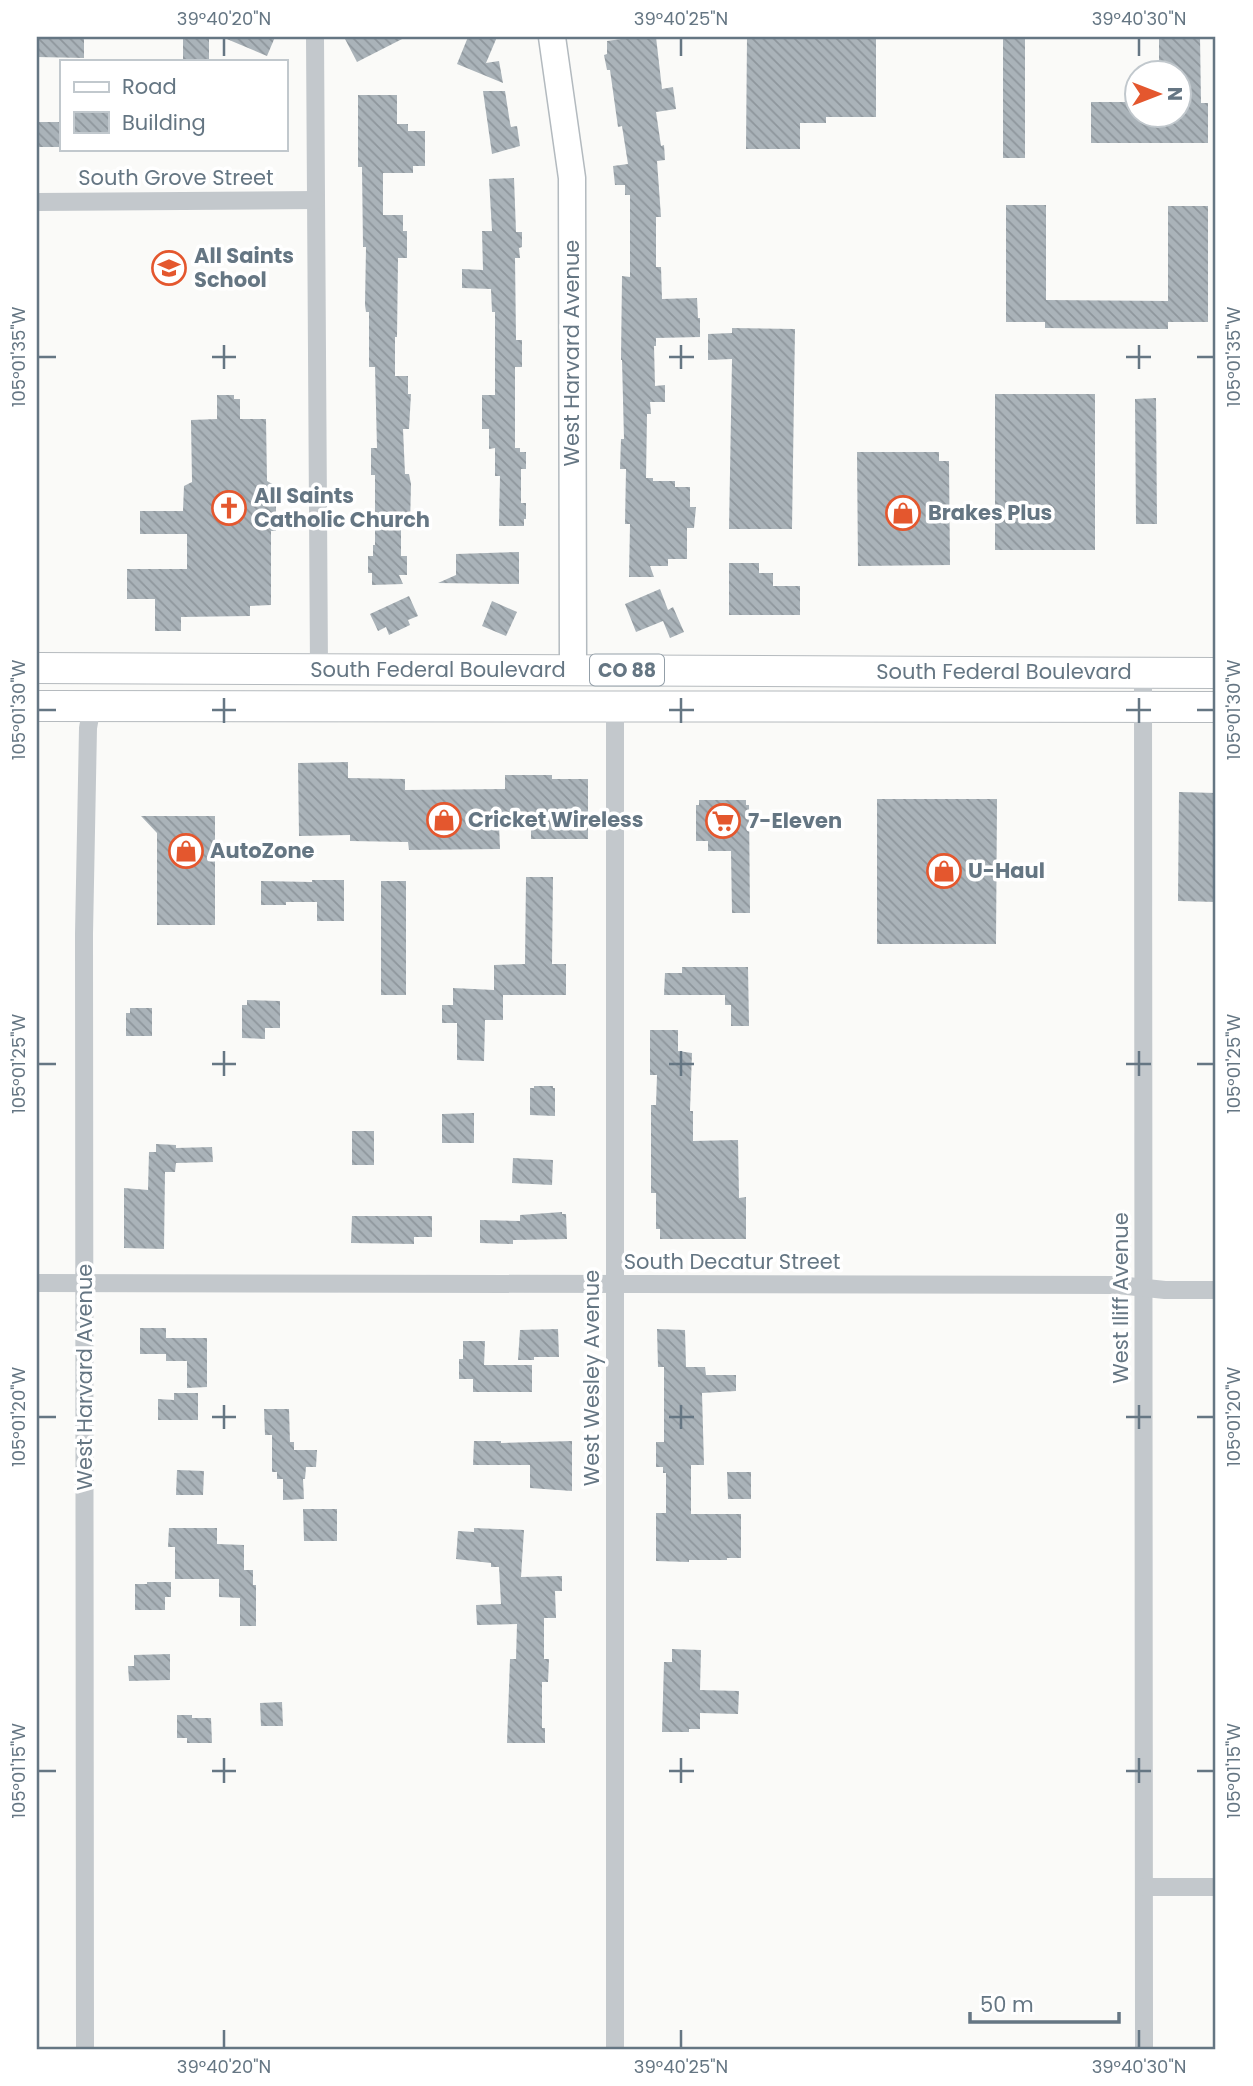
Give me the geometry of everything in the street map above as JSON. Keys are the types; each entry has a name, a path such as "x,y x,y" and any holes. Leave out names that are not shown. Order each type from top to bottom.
{"main road":[{"name":"South Federal Boulevard","path":"37,668 1216,673"},
{"path":"92,706 93,701 107,688 121,682 226,669"},
{"path":"393,706 442,695 552,691 565,687 573,670"},
{"path":"615,706 629,689 783,685 804,681 825,671"},
{"name":"South Federal Boulevard","path":"37,706 1216,707"}],"street":[{"path":"315,37 319,669"},
{"name":"West Harvard Avenue","path":"552,37 572,178 573,670"},
{"name":"South Grove Street","path":"37,202 316,200"},
{"name":"West Iliff Avenue","path":"1143,672 1144,2049"},
{"name":"West Harvard Avenue","path":"85,2049 84,934 88,728 92,706"},
{"name":"West Wesley Avenue","path":"615,706 615,2049"},
{"name":"South Decatur Street","path":"37,1283 1118,1285 1165,1290 1216,1290"},
{"path":"1144,1887 1216,1887"}],"building":[{"path":"37,37 84,37 84,58 37,57"},
{"path":"183,37 209,37 209,60 183,60"},
{"path":"222,37 275,37 267,56"},
{"path":"344,37 406,37 357,62"},
{"path":"468,37 497,37 486,63 499,61 503,83 457,64"},
{"path":"656,37 662,89 673,87 676,109 656,112 665,160 657,161 661,217 656,217 656,267 661,267 662,299 697,298 700,318 700,337 656,338 654,346 655,386 665,385 665,402 650,402 651,414 647,414 646,478 653,478 653,481 675,481 675,487 690,487 690,507 696,507 694,528 687,528 687,559 668,559 668,566 650,566 654,577 629,577 630,524 625,524 626,469 620,469 621,439 624,439 622,276 630,277 630,195 625,195 625,185 615,185 613,166 628,164 622,126 618,127 610,70 607,70 604,55 607,54 607,41"},
{"path":"747,37 876,37 876,117 826,117 826,123 800,123 800,149 746,149"},
{"path":"1003,37 1025,37 1025,158 1003,158"},
{"path":"1159,37 1200,37 1201,103 1208,103 1208,143 1091,143 1091,102 1124,102 1124,130 1194,130 1194,60 1159,60"},
{"path":"483,91 505,91 511,127 517,126 520,146 492,154"},
{"path":"358,95 397,95 397,124 408,124 408,131 425,131 425,166 413,166 413,173 383,173 383,215 403,215 403,231 407,231 407,258 398,258 395,337 395,376 408,376 408,394 411,394 409,429 403,429 405,474 409,474 411,484 410,526 401,526 401,556 407,556 407,575 399,575 403,584 372,585 372,573 368,573 368,556 373,556 375,545 375,475 371,475 371,448 377,448 375,367 369,367 369,312 366,312 365,305 366,247 363,247 362,167 358,167"},
{"path":"37,122 60,122 60,147 37,147"},
{"path":"514,178 516,232 522,232 520,258 515,258 516,340 522,340 522,367 515,367 515,448 526,452 526,469 521,469 521,503 526,503 526,519 524,526 499,526 500,476 495,476 495,448 489,449 489,429 482,429 482,395 495,395 495,312 492,312 491,289 462,288 462,269 483,270 482,231 492,231 489,179"},
{"path":"1006,205 1046,205 1046,300 1168,301 1168,206 1208,206 1208,322 1168,322 1168,329 1045,328 1045,322 1006,322"},
{"path":"732,328 795,329 792,529 729,529 732,359 708,360 708,334 732,333"},
{"path":"995,394 1095,394 1095,550 995,550"},
{"name":"All Saints Catholic Church","path":"217,395 234,395 234,399 240,399 240,419 266,419 267,481 276,486 276,531 271,531 271,605 250,606 250,616 181,617 181,631 155,631 155,599 127,599 127,569 187,569 187,534 140,534 140,511 183,511 184,486 192,482 191,420 217,419"},
{"path":"1156,398 1157,524 1136,524 1135,399"},
{"name":"Brakes Plus","path":"857,452 939,452 939,461 949,461 950,565 858,566"},
{"path":"519,552 519,584 438,583 456,575 456,554"},
{"path":"729,563 759,563 759,573 773,573 773,586 800,586 800,615 729,615"},
{"path":"660,589 668,610 673,607 684,632 670,638 663,621 636,632 625,604"},
{"path":"409,596 418,616 408,620 410,625 389,635 386,627 378,631 370,614"},
{"path":"492,601 517,612 506,636 482,626"},
{"path":"348,762 348,778 405,779 405,790 505,789 505,775 552,775 552,779 588,779 588,839 531,839 531,825 499,825 500,849 409,850 408,842 350,841 350,835 299,836 298,763"},
{"path":"1179,792 1216,793 1216,902 1178,901"},
{"path":"877,799 997,799 996,944 877,944"},
{"path":"699,800 746,800 746,805 749,805 750,913 732,913 731,851 708,851 708,841 696,841 696,805 699,805"},
{"path":"141,816 215,816 215,925 157,925 157,833"},
{"path":"526,877 553,877 552,964 566,964 566,995 503,995 503,1020 485,1020 484,1061 457,1060 457,1023 442,1023 442,1005 453,1005 453,988 494,990 494,965 525,964"},
{"path":"344,880 344,921 317,921 317,902 261,905 261,881"},
{"path":"381,881 406,881 406,995 381,995"},
{"path":"682,967 748,967 749,1026 731,1026 731,1005 725,1005 725,995 664,995 665,973 682,973"},
{"path":"247,1000 280,1001 280,1028 265,1028 265,1039 242,1038 242,1005 247,1005"},
{"path":"130,1008 152,1008 152,1036 126,1036 126,1013 130,1013"},
{"path":"650,1030 678,1030 678,1051 692,1053 690,1111 693,1111 693,1141 738,1140 739,1198 746,1197 746,1239 660,1239 660,1229 656,1229 656,1193 651,1193 651,1105 656,1105 657,1075 650,1075"},
{"path":"530,1088 555,1088 555,1116 530,1115"},
{"path":"474,1113 474,1143 442,1143 442,1114"},
{"path":"352,1131 374,1131 374,1165 352,1165"},
{"path":"156,1144 176,1145 176,1148 212,1147 213,1162 176,1163 175,1172 165,1172 164,1249 124,1248 124,1188 148,1190 149,1152 156,1152"},
{"path":"513,1158 553,1160 552,1185 512,1183"},
{"path":"566,1214 567,1239 513,1240 513,1244 480,1243 480,1220 520,1221 520,1215"},
{"path":"352,1216 432,1216 432,1237 414,1237 414,1244 351,1243"},
{"path":"140,1328 166,1328 166,1338 207,1338 207,1387 187,1388 187,1361 166,1361 166,1354 140,1354"},
{"path":"558,1329 559,1357 518,1360 520,1330"},
{"path":"657,1329 685,1330 686,1367 705,1367 706,1375 736,1375 736,1391 702,1393 704,1465 691,1465 691,1514 741,1514 741,1558 689,1562 656,1561 656,1513 666,1513 666,1473 663,1473 663,1467 656,1467 656,1442 664,1442 664,1367 658,1367"},
{"path":"463,1341 485,1341 484,1365 532,1365 532,1392 473,1392 473,1379 459,1379"},
{"path":"174,1393 198,1393 198,1420 158,1420 158,1399 174,1400"},
{"path":"264,1409 289,1409 290,1442 294,1442 294,1450 317,1450 316,1467 306,1467 303,1479 304,1499 283,1500 283,1479 277,1479 277,1472 272,1472 272,1435 265,1435"},
{"path":"474,1441 572,1441 572,1491 530,1488 530,1465 473,1465"},
{"path":"177,1470 204,1471 203,1495 176,1495"},
{"path":"727,1472 751,1472 751,1499 728,1499"},
{"path":"303,1509 337,1509 337,1541 304,1541"},
{"path":"169,1528 217,1528 217,1544 244,1545 244,1570 253,1570 253,1585 256,1585 256,1626 240,1626 240,1598 219,1597 219,1579 175,1579 175,1547 168,1547"},
{"path":"474,1528 524,1530 521,1577 562,1576 562,1591 555,1591 556,1618 544,1618 544,1659 549,1659 548,1682 542,1682 542,1728 545,1728 545,1743 507,1743 510,1659 516,1659 517,1624 477,1625 476,1605 501,1604 499,1567 491,1567 491,1563 456,1559 458,1531 474,1532"},
{"path":"171,1582 171,1597 165,1597 165,1610 135,1610 135,1584"},
{"path":"672,1649 701,1650 700,1690 739,1691 738,1714 700,1713 700,1729 689,1729 689,1732 662,1732 664,1662 672,1662"},
{"path":"170,1654 170,1680 129,1681 128,1666 134,1666 134,1655"},
{"path":"282,1702 283,1726 261,1726 260,1703"},
{"path":"177,1715 211,1718 212,1743 187,1743 187,1738 177,1738"}],"place":[{"name":"All Saints School","path":"169,268"},
{"name":"All Saints Catholic Church","path":"229,508"},
{"name":"Brakes Plus","path":"903,513"},
{"name":"Cricket Wireless","path":"444,820"},
{"name":"7-Eleven","path":"723,821"},
{"name":"AutoZone","path":"186,851"},
{"name":"U-Haul","path":"944,871"}]}
